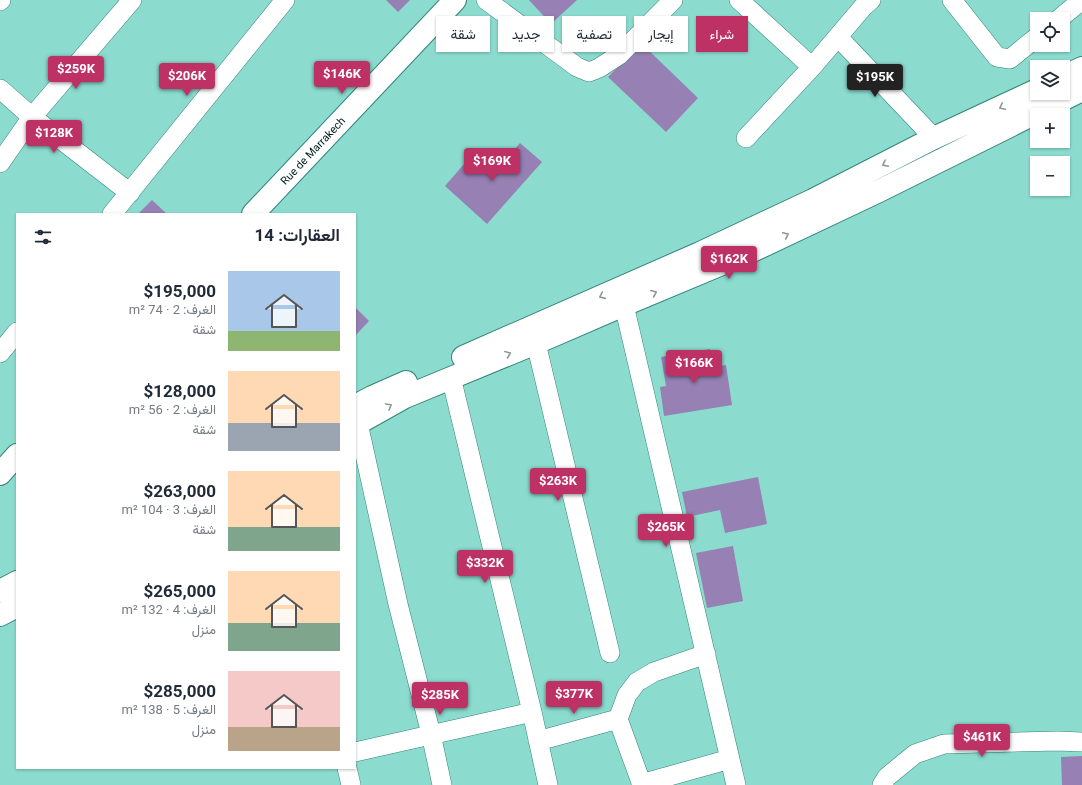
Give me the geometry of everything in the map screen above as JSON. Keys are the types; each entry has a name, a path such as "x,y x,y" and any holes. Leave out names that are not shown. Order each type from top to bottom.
{"main road":[{"name":"Rue de Marrakech","path":"254,213 455,0"},
{"path":"1070,74 1082,68"},
{"path":"356,418 748,253 877,192 1082,90"},
{"path":"356,418 372,397 700,253 813,200 934,138 1030,93"},
{"path":"0,474 16,456"},
{"path":"0,591 16,583"},
{"path":"0,615 16,607"}],"street":[{"path":"0,163 32,117 132,0"},
{"path":"113,213 285,0"},
{"path":"486,0 578,67 589,72 599,68 619,55 673,0"},
{"path":"739,0 812,67"},
{"path":"952,0 997,57 1010,59 1030,43"},
{"path":"1067,12 1082,0"},
{"path":"746,138 838,37 863,2"},
{"path":"838,37 934,138"},
{"path":"0,89 32,117 130,193"},
{"path":"624,305 736,785"},
{"path":"0,353 16,333"},
{"path":"536,343 610,653"},
{"path":"451,377 532,712 548,785"},
{"path":"356,418 398,604 431,734 442,785"},
{"path":"706,654 654,672 637,682 627,695 618,719 641,784 730,759"},
{"path":"356,752 532,712"},
{"path":"538,741 618,719"},
{"path":"882,785 887,777 916,754 944,744 1082,742"},
{"path":"347,769 351,785"}],"building":[{"path":"386,0 410,0 398,12"},
{"path":"529,0 577,0 554,21 554,16 544,16"},
{"path":"634,50 634,52 650,52 698,98 666,132 608,77"},
{"path":"520,143 542,162 487,224 445,186 471,156 492,175"},
{"path":"152,200 166,213 139,213"},
{"path":"356,308 369,321 356,335"},
{"path":"710,349 713,367 726,365 732,405 664,416 660,387 666,386 661,357"},
{"path":"758,477 767,524 725,533 720,510 687,517 682,492"},
{"path":"733,546 743,601 707,608 696,553"},
{"path":"1082,756 1082,785 1062,785 1061,757"}]}
